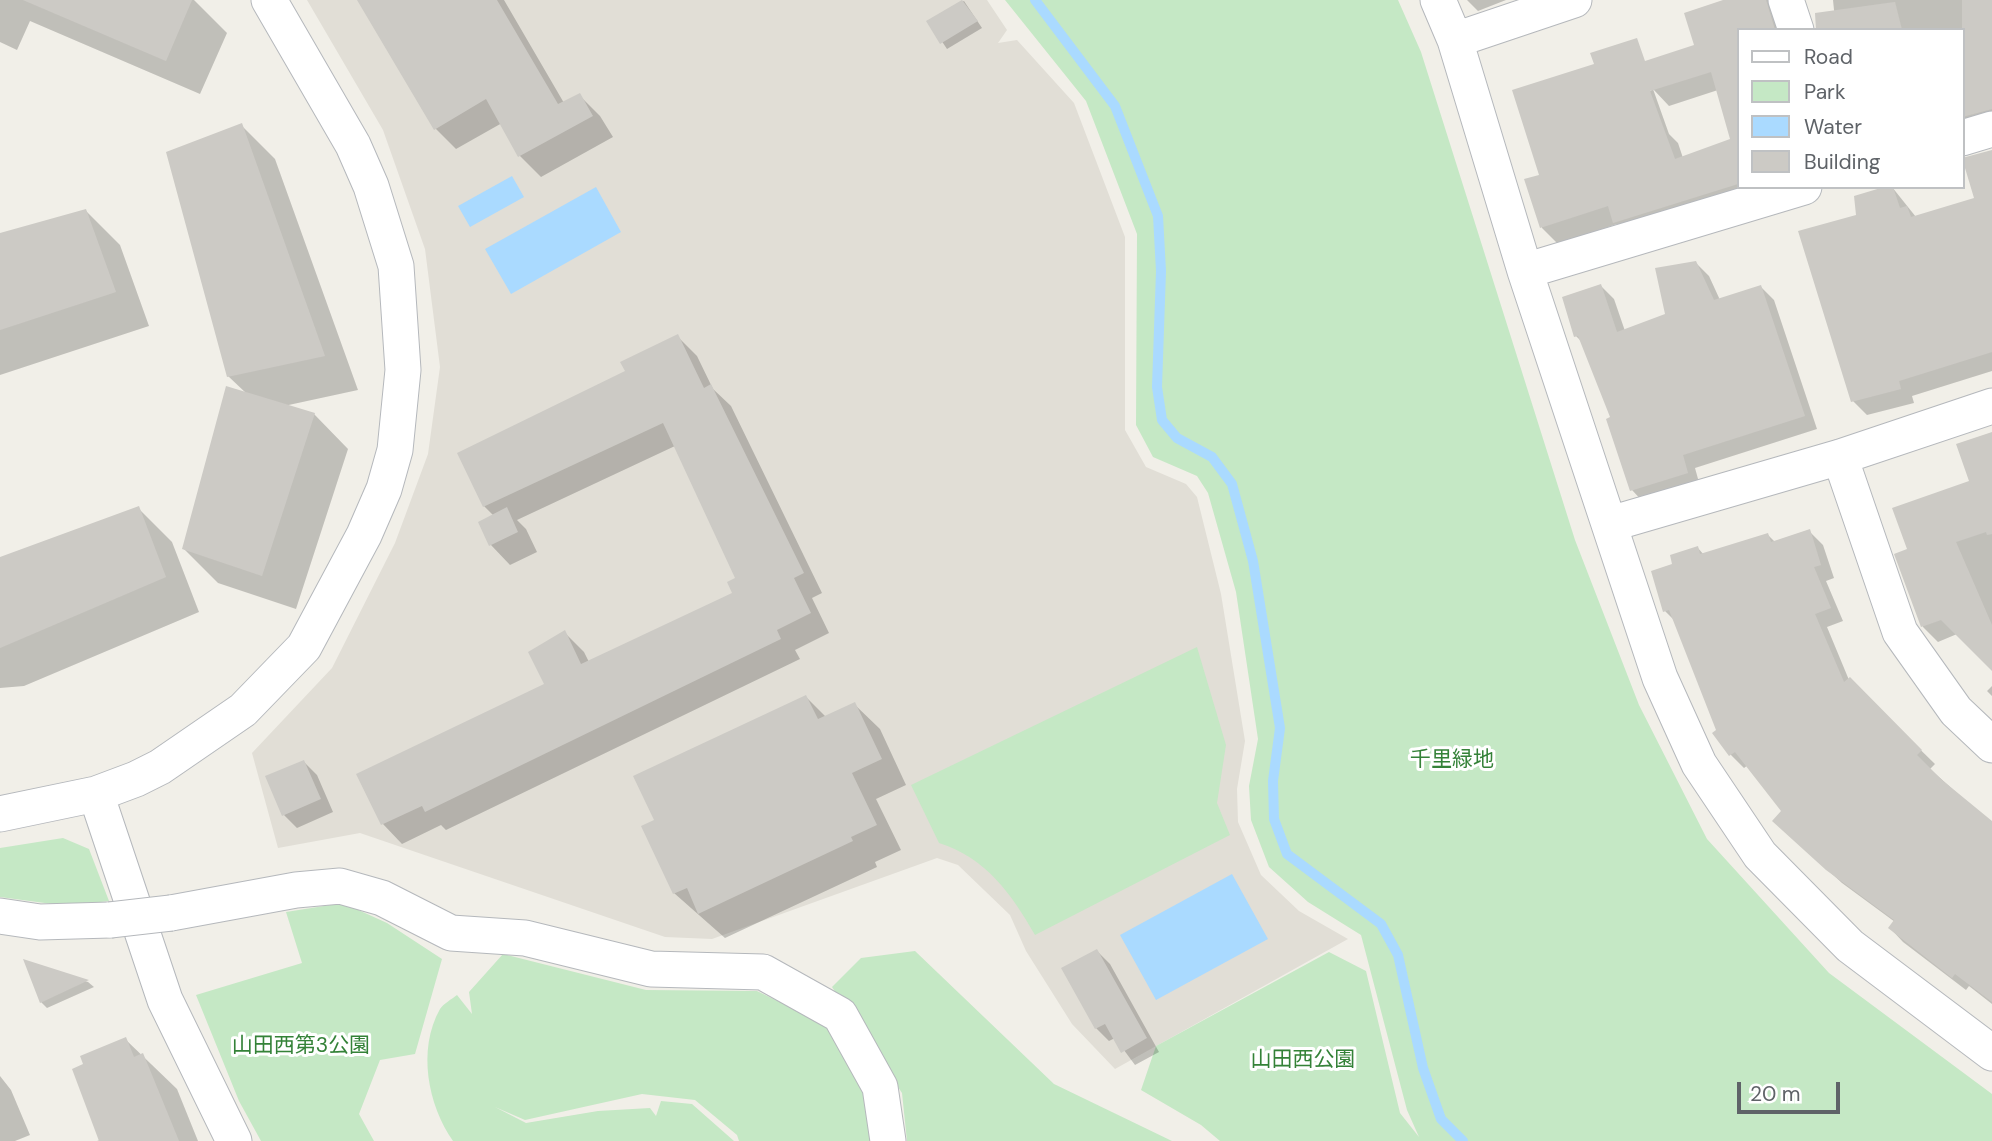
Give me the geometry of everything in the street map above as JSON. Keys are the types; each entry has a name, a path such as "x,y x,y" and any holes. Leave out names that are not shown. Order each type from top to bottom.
{"street":[{"path":"0,814 96,794 160,767 243,710 304,647 364,535 384,489 395,450 403,370 396,266 371,186 353,145 269,0"},
{"path":"1438,0 1455,40 1525,271 1660,678 1699,764 1760,855 1850,946 1992,1053"},
{"path":"1455,40 1574,0"},
{"path":"1786,0 1795,28"},
{"path":"1964,137 1992,129"},
{"path":"1525,271 1797,189"},
{"path":"1609,524 1840,457 1992,406"},
{"path":"1840,457 1900,632 1956,712 1992,744"},
{"path":"96,794 165,1000 234,1141"},
{"path":"0,916 40,922 110,920 171,913 296,890 340,886 382,898 451,933 525,939 651,969 763,972 840,1015 880,1087 888,1141"}],"shaded area":[{"path":"307,0 987,0 1007,30 998,43 1017,40 1074,103 1125,237 1125,430 1146,467 1186,484 1197,497 1221,594 1245,741 1237,789 1238,822 1261,875 1299,911 1348,939 1115,1069 1072,1024 1026,951 1010,915 958,865 937,858 712,939 665,937 360,833 278,848 252,753 332,668 395,543 428,454 440,367 425,249 383,130"}],"green space":[{"name":"千里緑地","path":"1005,0 1398,0 1421,52 1575,540 1639,705 1707,839 1829,973 1992,1094 1992,1141 1220,1141 1201,1125 1141,1090 1156,1046 1329,952 1366,971 1400,1113 1419,1137 1407,1110 1361,935 1308,902 1269,867 1251,820 1249,786 1258,739 1236,592 1208,493 1197,476 1153,457 1136,425 1137,234 1086,101"},
{"path":"1197,647 1226,745 1217,803 1230,835 1035,935 996,879 970,858 939,843 911,785"},
{"path":"63,838 89,849 109,901 67,906 0,897 0,848"},
{"name":"山田西第3公園","path":"343,903 387,923 442,959 415,1054 380,1060 359,1114 374,1141 261,1141 239,1101 196,995 302,963 286,912"},
{"path":"915,951 1054,1084 1172,1141 907,1141 902,1093 832,987 861,958"},
{"path":"503,954 646,990 757,991 831,1027 866,1096 873,1141 739,1141 737,1135 695,1100 642,1094 525,1120 495,1107 526,1123 598,1111 650,1108 656,1116 661,1101 692,1104 734,1141 453,1141 437,1111 428,1077 427,1059 433,1025 441,1007 457,995 472,1014 469,992"}],"water":[{"path":"512,176 524,197 470,227 458,206"},
{"path":"596,187 621,232 511,294 485,249"},
{"path":"1232,874 1268,939 1156,1000 1120,935"}],"building":[{"path":"23,0 192,0 166,61"},
{"path":"357,0 497,0 558,104 580,93 593,116 518,157 486,99 434,130"},
{"path":"962,0 978,21 940,44 926,21"},
{"path":"1723,0 1766,0 1774,28 1736,28 1736,185 1613,223 1608,206 1540,228 1524,179 1539,175 1512,90 1594,64 1590,53 1637,38 1645,61 1694,45 1684,13","holes":["1711,72 1730,139 1675,159 1650,91"]},
{"path":"1962,0 1992,0 1992,109 1964,116 1964,28"},
{"path":"1895,2 1902,28 1816,28 1815,13"},
{"path":"242,123 325,356 227,377 166,152"},
{"path":"1992,150 1992,352 1899,381 1901,389 1851,402 1798,231 1856,215 1854,196 1877,189 1894,189 1900,208 1907,206 1911,217 1974,198 1964,157"},
{"path":"86,209 116,292 0,330 0,233"},
{"path":"1696,261 1714,300 1761,285 1805,416 1683,455 1688,473 1630,491 1606,419 1610,417 1578,336 1574,337 1562,297 1601,284 1617,332 1665,314 1655,268"},
{"path":"678,334 704,388 711,384 804,573 794,578 811,613 777,630 781,639 425,812 422,806 381,825 356,774 544,684 528,652 565,630 581,664 732,593 727,582 735,578 663,423 483,507 457,453 625,371 620,362"},
{"path":"226,386 315,413 262,576 182,549"},
{"path":"1992,432 1992,534 1987,535 1986,532 1956,542 1992,625 1992,671 1941,620 1921,627 1894,554 1907,549 1892,508 1969,481 1956,444"},
{"path":"139,506 166,577 0,648 0,557"},
{"path":"507,507 518,532 489,546 478,522"},
{"path":"1810,529 1821,565 1814,567 1831,608 1815,614 1844,682 1850,677 1922,750 1917,755 1942,780 1992,821 1992,1002 1955,974 1952,978 1888,928 1894,920 1826,870 1772,821 1781,811 1735,752 1729,756 1712,733 1716,730 1669,610 1663,612 1651,571 1672,564 1670,555 1698,546 1700,554 1768,533 1771,542"},
{"path":"806,695 818,719 855,702 882,759 852,773 877,825 851,837 853,841 698,914 687,888 673,894 641,826 654,820 633,776"},
{"path":"304,760 321,799 282,816 265,776"},
{"path":"1097,949 1147,1038 1121,1053 1105,1024 1095,1029 1061,968"},
{"path":"23,959 89,980 40,1003"},
{"path":"126,1037 134,1057 143,1053 179,1141 99,1141 72,1069 83,1064 80,1056"}],"waterway":[{"path":"1035,0 1115,106 1158,216 1161,271 1157,387 1162,420 1177,438 1212,457 1232,484 1253,561 1280,728 1273,781 1274,819 1287,854 1381,924 1398,955 1423,1068 1441,1119 1463,1141"}],"park label":[{"name":"山田西公園","path":"1303,1060"}]}
